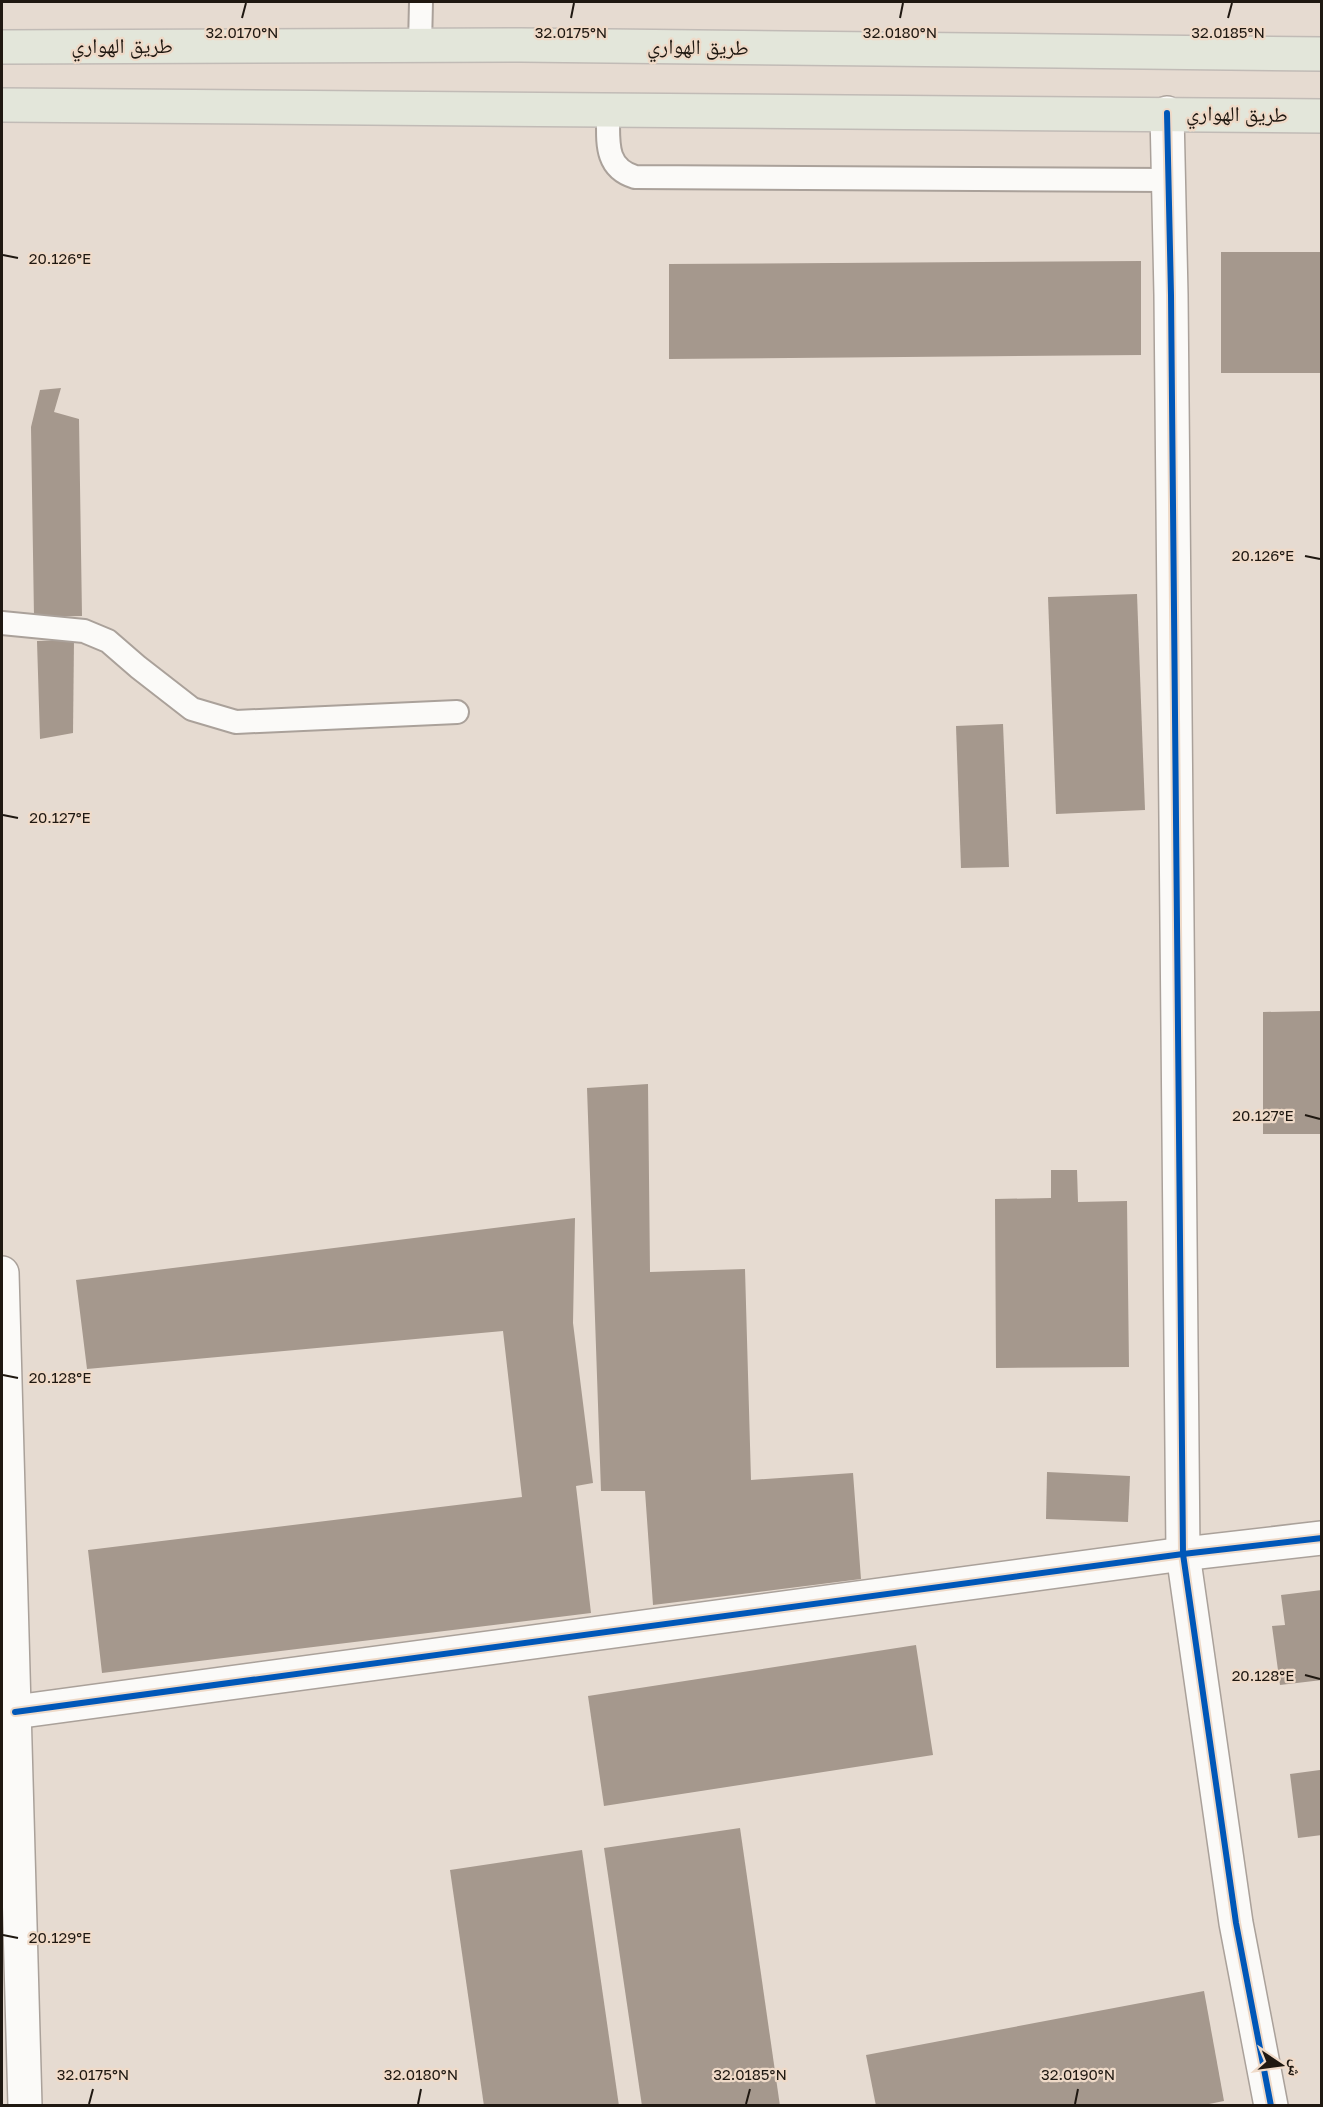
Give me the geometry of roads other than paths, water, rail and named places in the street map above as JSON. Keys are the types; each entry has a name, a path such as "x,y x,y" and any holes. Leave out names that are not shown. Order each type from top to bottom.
{"highway":[{"name":"طريق الهواري","path":"2,46 420,45 1322,54"},
{"name":"طريق الهواري","path":"2,105 1322,116"}],"street":[{"path":"1167,113 1172,307 1183,1554 1236,1923 1271,2106"},
{"path":"2,1273 8,1713 26,2106"},
{"path":"8,1713 1183,1554 1322,1538"}],"lane":[{"path":"420,45 421,2"},
{"path":"608,109 611,158 617,168 635,177 1168,180"},
{"path":"2,623 84,631 92,634 108,641 192,710 236,722 457,712"}]}
